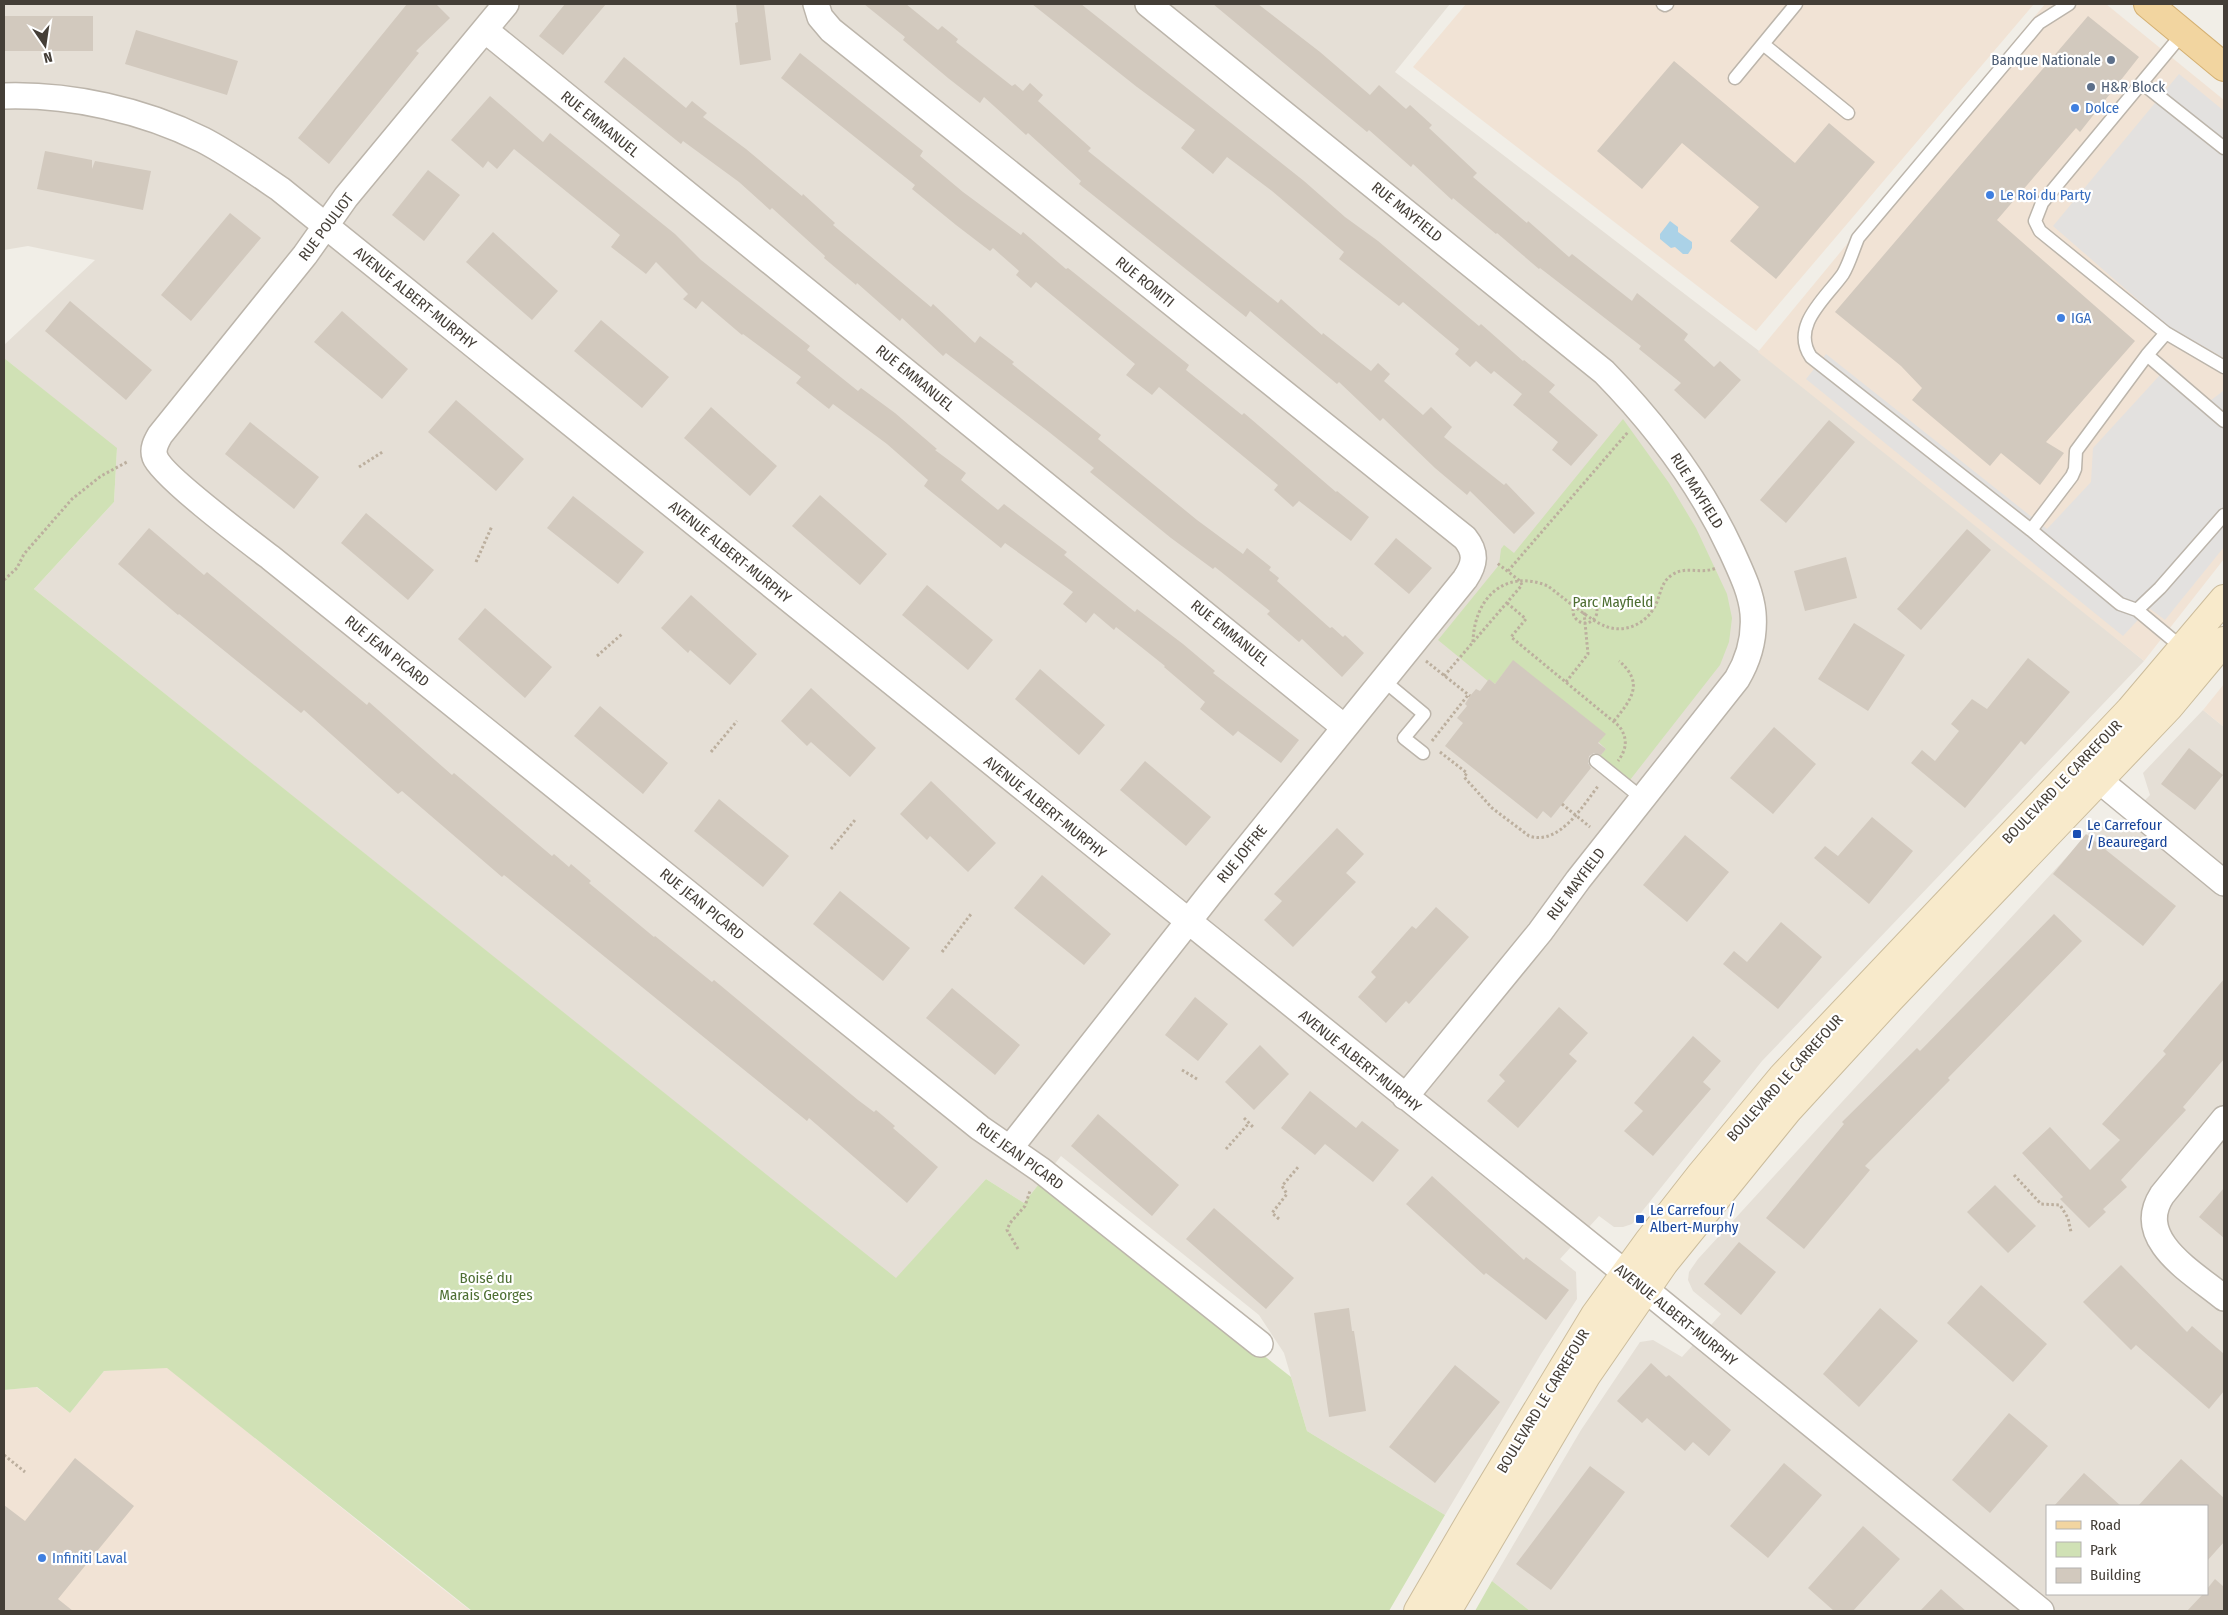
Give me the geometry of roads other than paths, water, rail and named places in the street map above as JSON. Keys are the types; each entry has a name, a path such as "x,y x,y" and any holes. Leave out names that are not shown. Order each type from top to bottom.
{"main road":[{"path":"2148,4 2224,67"}],"street":[{"name":"RUE POULIOT","path":"154,454 154,447 160,435 305,255 346,198 506,4"},
{"name":"RUE ROMITI","path":"816,4 820,17 831,30 1465,538 1472,549 1486,561"},
{"name":"RUE MAYFIELD","path":"1151,5 1597,366 1646,418 1685,469 1706,500 1747,587 1753,615 1752,641 1744,666 1737,679 1540,932 1405,1097"},
{"name":"RUE EMMANUEL","path":"485,30 1344,727"},
{"name":"AVENUE ALBERT-MURPHY","path":"4,96 61,99 106,107 140,116 194,136 221,150 265,178 1635,1281 2040,1611"},
{"name":"RUE JEAN PICARD","path":"154,454 158,462 173,478 271,558 980,1128 1041,1170 1260,1344"},
{"name":"RUE JOFFRE","path":"1010,1148 1344,727 1465,579 1486,561"},
{"name":"BOULEVARD LE CARREFOUR","path":"1418,1611 1599,1309 1635,1281 1788,1110 1890,1000 2089,773 2169,707 2224,599"},
{"name":"BOULEVARD LE CARREFOUR","path":"2194,657 2224,641"},
{"path":"2089,773 2224,883"},
{"path":"2224,1118 2162,1195 2156,1204 2153,1221 2154,1229 2162,1244 2224,1298"},
{"name":"BOULEVARD LE CARREFOUR","path":"1446,1611 1550,1435 1635,1281"}],"lane":[{"path":"1735,78 1796,4"},
{"path":"2069,4 2039,23 1858,238 1844,272 1816,309 1805,331 1806,347 1811,357 2031,530 2120,604 2137,610 2194,657"},
{"path":"2183,33 2042,204 2036,221 2040,231 2166,333 2224,367"},
{"path":"1763,44 1848,113"},
{"path":"2142,82 2224,148"},
{"path":"2031,530 2072,476 2075,469 2076,451 2147,355 2166,333"},
{"path":"2147,355 2224,421"},
{"path":"2137,610 2160,588 2224,515"},
{"path":"1383,680 1424,714 1404,738 1426,748"},
{"path":"1596,762 1643,799"}],"water":[{"path":"1670,221 1678,227 1678,232 1692,242 1692,248 1688,254 1683,254 1675,247 1671,248 1660,239 1660,234"}],"place":[{"name":"Banque Nationale","path":"2111,60"},
{"name":"H&R Block","path":"2091,87"},
{"name":"Dolce","path":"2075,108"},
{"name":"Le Roi du Party","path":"1990,195"},
{"name":"IGA","path":"2061,318"},
{"name":"Le Carrefour / Beauregard","path":"2077,834"},
{"name":"Le Carrefour / Albert-Murphy","path":"1640,1219"},
{"name":"Infiniti Laval","path":"42,1558"}],"park label":[{"name":"Parc Mayfield","path":"1613,602"},
{"name":"Boisé du Marais Georges","path":"486,1286"}]}
